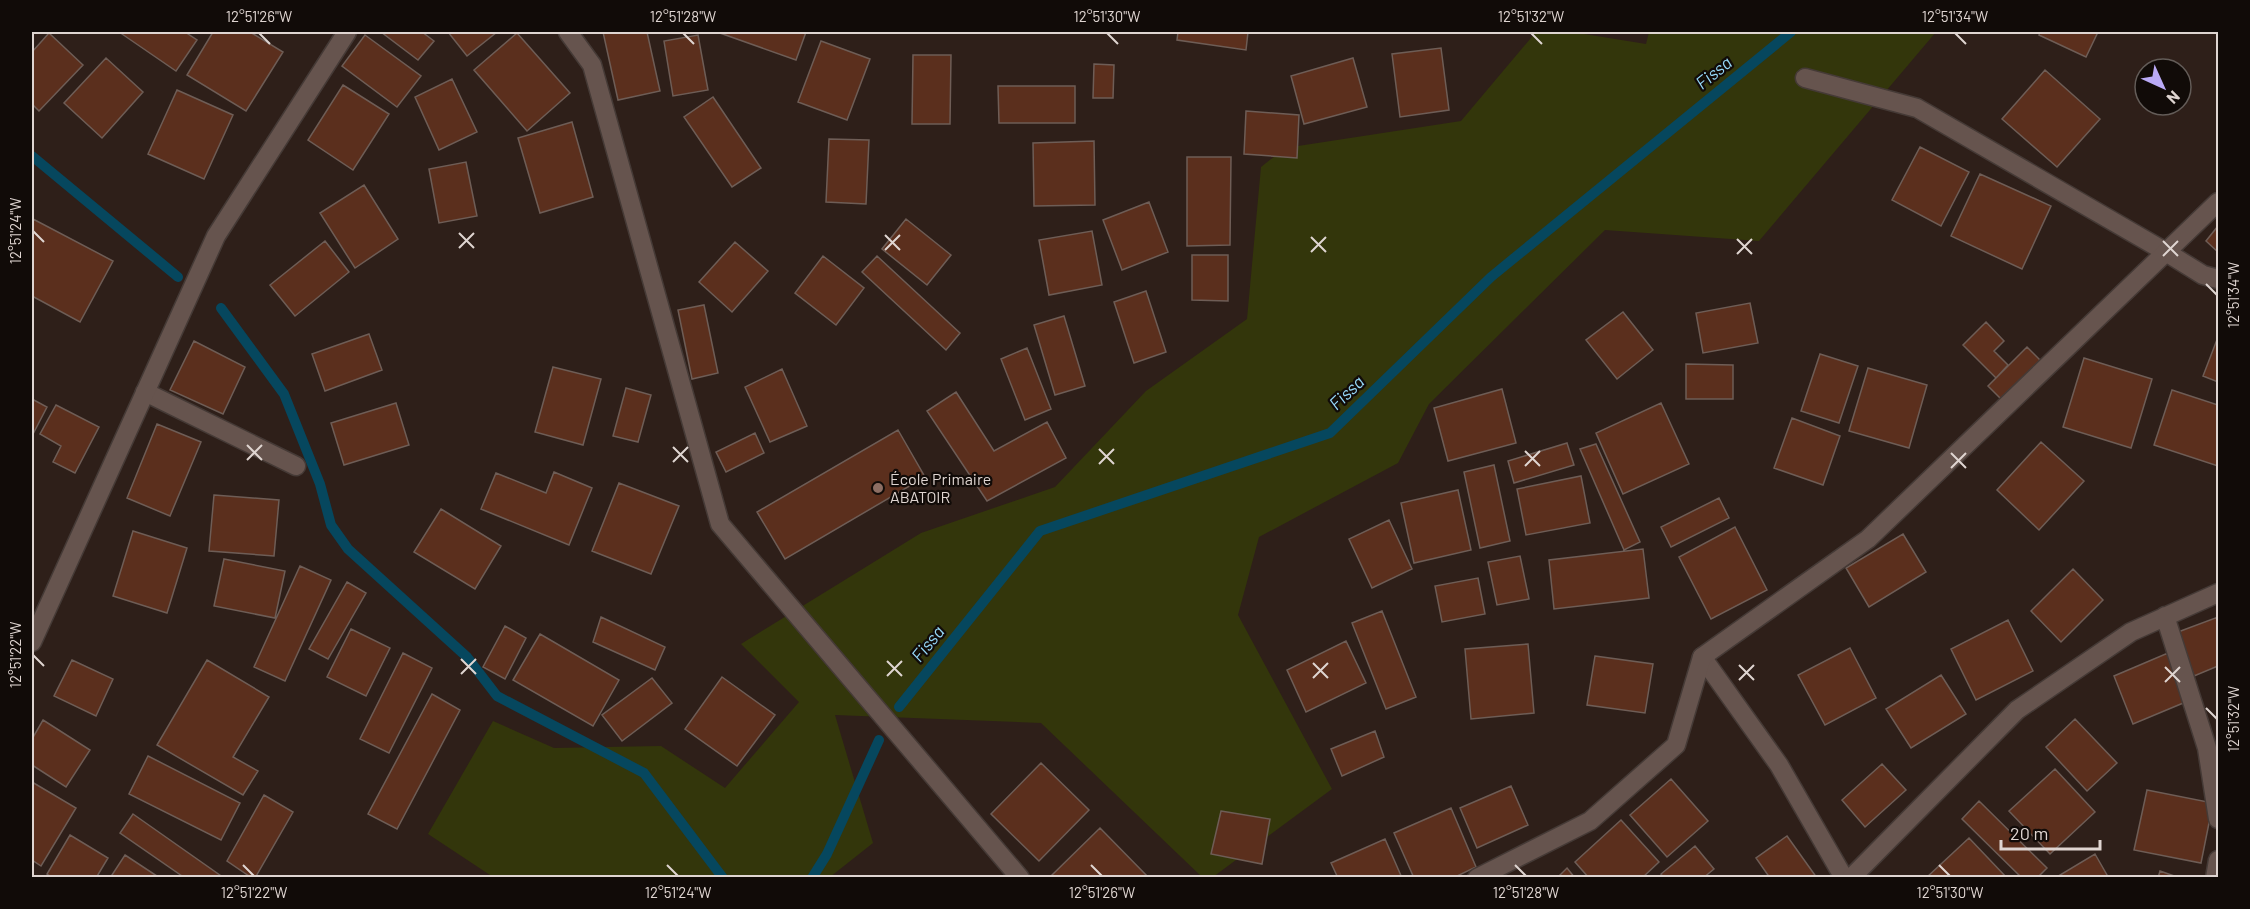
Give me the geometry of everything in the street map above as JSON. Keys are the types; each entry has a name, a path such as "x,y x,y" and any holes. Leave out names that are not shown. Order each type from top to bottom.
{"street":[{"path":"32,642 216,236 347,32"},
{"path":"568,32 592,65 720,524 1020,878"},
{"path":"1805,78 1917,108 2203,275 2218,279"},
{"path":"1477,878 1590,820 1676,745 1702,657 1868,539 2218,202"},
{"path":"145,392 296,466"},
{"path":"1851,878 2017,710 2131,632 2218,593"},
{"path":"2165,616 2207,748 2218,819"},
{"path":"1702,657 1779,765 1844,878"},
{"path":"2216,878 2218,860"}],"green space":[{"path":"1536,32 1572,32 1646,44 1649,32 1936,32 1759,241 1605,230 1429,404 1398,463 1259,537 1238,615 1332,789 1213,877 1202,877 1041,723 835,715 873,843 830,877 493,877 428,834 493,721 554,748 661,746 725,788 799,702 741,644 921,533 1055,487 1146,391 1247,319 1261,167 1285,148 1461,121"}],"building":[{"path":"124,32 185,32 197,40 176,71 122,34"},
{"path":"213,32 250,32 283,52 246,111 187,75"},
{"path":"381,32 422,32 434,41 418,60"},
{"path":"448,32 497,32 467,56"},
{"path":"603,32 647,32 660,91 618,100"},
{"path":"717,32 806,32 796,60"},
{"path":"1178,32 1248,32 1246,50 1177,40"},
{"path":"2040,32 2098,32 2086,57 2039,35"},
{"path":"49,33 83,65 39,111 32,104 32,52"},
{"path":"517,33 570,93 527,131 474,70"},
{"path":"365,35 421,76 397,107 342,66"},
{"path":"698,35 708,90 673,96 664,41"},
{"path":"821,41 870,59 847,120 798,102"},
{"path":"1441,48 1449,110 1400,117 1392,54"},
{"path":"913,55 951,55 950,124 912,124"},
{"path":"106,58 143,92 102,138 64,103"},
{"path":"1353,58 1367,107 1304,124 1291,76"},
{"path":"1094,64 1114,65 1113,98 1093,98"},
{"path":"2045,70 2100,119 2057,167 2002,119"},
{"path":"452,79 477,132 439,150 415,97"},
{"path":"343,85 389,114 353,170 308,140"},
{"path":"998,86 1075,86 1075,123 999,123"},
{"path":"177,90 233,115 204,179 148,154"},
{"path":"713,97 761,168 732,187 684,117"},
{"path":"1246,111 1299,115 1297,158 1244,154"},
{"path":"572,122 593,197 540,213 518,138"},
{"path":"829,139 869,140 866,204 826,202"},
{"path":"1094,141 1095,205 1034,206 1033,143"},
{"path":"1920,147 1969,172 1941,226 1892,200"},
{"path":"1187,157 1231,157 1230,245 1187,246"},
{"path":"466,162 477,216 439,223 429,169"},
{"path":"1980,174 2051,206 2022,269 1951,236"},
{"path":"364,185 398,239 355,268 320,213"},
{"path":"1149,202 1168,252 1122,270 1103,220"},
{"path":"33,219 113,261 80,322 32,296"},
{"path":"906,219 951,255 927,285 882,249"},
{"path":"2218,226 2218,252 2206,241"},
{"path":"1092,231 1102,285 1049,295 1039,240"},
{"path":"325,241 349,272 295,316 270,285"},
{"path":"735,242 768,271 732,312 699,282"},
{"path":"1192,255 1228,255 1228,301 1192,300"},
{"path":"823,256 864,288 836,325 795,293"},
{"path":"877,256 960,333 946,350 862,272"},
{"path":"1146,291 1166,352 1134,363 1114,302"},
{"path":"1750,303 1758,343 1703,353 1696,313"},
{"path":"704,305 718,373 692,379 678,310"},
{"path":"1623,312 1653,350 1617,379 1586,340"},
{"path":"1064,316 1085,386 1055,395 1034,325"},
{"path":"1986,322 2004,341 1994,351 2008,365 1996,378 1963,345"},
{"path":"369,334 382,370 325,391 312,354"},
{"path":"2218,337 2218,382 2203,376"},
{"path":"194,341 245,367 223,414 170,390"},
{"path":"2027,347 2043,363 2004,402 1988,386"},
{"path":"1027,348 1051,409 1025,420 1001,359"},
{"path":"1820,354 1858,366 1839,423 1801,411"},
{"path":"2084,358 2152,379 2131,448 2063,427"},
{"path":"1686,364 1733,365 1733,399 1686,399"},
{"path":"553,367 601,379 583,445 535,432"},
{"path":"1868,368 1927,385 1909,448 1849,431"},
{"path":"782,369 807,426 770,442 745,387"},
{"path":"626,388 651,395 638,442 613,436"},
{"path":"1502,389 1516,443 1448,461 1434,408"},
{"path":"2172,390 2218,405 2218,466 2154,445"},
{"path":"956,392 994,451 1047,422 1066,458 987,501 927,411"},
{"path":"32,399 47,407 32,436"},
{"path":"396,403 409,445 344,465 331,423"},
{"path":"1661,403 1689,464 1623,494 1596,433"},
{"path":"56,405 99,427 75,473 53,462 61,446 40,434"},
{"path":"1792,418 1840,436 1823,485 1774,468"},
{"path":"157,424 201,442 170,516 127,498"},
{"path":"898,430 925,477 785,559 757,512"},
{"path":"755,433 764,453 726,472 716,452"},
{"path":"2041,442 2084,481 2039,530 1997,490"},
{"path":"1567,443 1574,465 1514,483 1508,461"},
{"path":"1596,444 1640,542 1624,550 1580,449"},
{"path":"1494,465 1510,541 1480,548 1464,472"},
{"path":"554,472 592,488 569,545 481,509 496,473 546,493"},
{"path":"1581,476 1590,523 1526,535 1517,489"},
{"path":"619,483 679,506 651,574 592,551"},
{"path":"1458,490 1471,550 1414,563 1401,503"},
{"path":"214,495 279,500 274,556 209,551"},
{"path":"1719,498 1729,518 1671,547 1661,527"},
{"path":"441,509 501,546 475,589 414,552"},
{"path":"1389,520 1412,569 1372,588 1349,539"},
{"path":"1735,527 1767,590 1711,619 1679,557"},
{"path":"133,531 187,548 167,613 113,596"},
{"path":"1903,534 1926,572 1869,607 1846,568"},
{"path":"1643,549 1649,598 1554,609 1549,560"},
{"path":"1520,556 1529,599 1497,605 1488,562"},
{"path":"224,559 285,571 275,618 214,606"},
{"path":"300,566 331,580 285,681 254,667"},
{"path":"2073,569 2103,600 2061,642 2031,611"},
{"path":"1478,578 1485,614 1442,622 1435,586"},
{"path":"347,582 366,593 328,659 309,649"},
{"path":"1382,611 1416,697 1386,709 1352,623"},
{"path":"601,617 665,647 655,670 593,642"},
{"path":"2218,617 2218,666 2194,676 2178,632"},
{"path":"2008,620 2033,671 1976,700 1951,649"},
{"path":"505,626 526,638 505,679 483,667"},
{"path":"351,629 390,648 366,696 327,677"},
{"path":"540,634 619,680 593,726 513,680"},
{"path":"1346,641 1366,683 1306,712 1287,670"},
{"path":"1528,644 1534,713 1471,719 1465,649"},
{"path":"1850,648 1876,698 1825,725 1798,675"},
{"path":"403,653 432,668 389,753 360,739"},
{"path":"2168,653 2188,701 2133,724 2114,676"},
{"path":"1595,656 1653,664 1645,713 1587,705"},
{"path":"72,660 113,679 96,716 54,696"},
{"path":"207,660 269,697 233,757 258,771 243,795 157,745"},
{"path":"1941,675 1966,714 1911,748 1886,709"},
{"path":"722,677 775,715 737,766 685,729"},
{"path":"652,678 672,703 622,741 602,715"},
{"path":"432,694 460,710 397,829 368,814"},
{"path":"2075,719 2117,763 2087,791 2046,747"},
{"path":"43,720 90,750 66,787 32,765 32,739"},
{"path":"1375,731 1384,757 1342,776 1331,749"},
{"path":"148,756 240,803 221,840 129,794"},
{"path":"1041,763 1089,810 1039,861 991,814"},
{"path":"1882,764 1906,790 1865,827 1842,800"},
{"path":"2055,769 2095,812 2050,854 2009,811"},
{"path":"1671,779 1708,821 1667,857 1630,815"},
{"path":"32,782 76,808 41,866 32,860"},
{"path":"1511,786 1528,825 1477,848 1460,808"},
{"path":"2147,790 2213,803 2201,863 2134,850"},
{"path":"264,795 293,812 255,878 252,878 227,861"},
{"path":"1979,801 2047,868 2037,878 2022,878 1962,819"},
{"path":"1451,808 1476,867 1453,878 1414,878 1394,833"},
{"path":"1221,811 1270,819 1262,864 1211,854"},
{"path":"133,814 224,878 185,878 120,833"},
{"path":"1621,820 1659,862 1642,878 1589,878 1575,862"},
{"path":"1100,828 1149,878 1053,878 1051,876"},
{"path":"70,835 108,858 96,878 53,878 47,874"},
{"path":"1787,836 1817,878 1770,878 1756,858"},
{"path":"1969,838 2007,878 1926,878"},
{"path":"1385,839 1402,878 1338,878 1331,863"},
{"path":"1695,846 1714,869 1703,878 1664,878 1661,874"},
{"path":"2095,854 2107,875 2102,878 2055,878"},
{"path":"125,855 160,878 110,878"},
{"path":"1567,868 1575,878 1557,878"},
{"path":"2160,871 2180,878 2158,878"}],"waterway":[{"name":"Fissa","path":"899,707 1040,531 1330,433 1491,277 1791,32"},
{"path":"32,156 178,277"},
{"path":"221,308 284,394 320,484 331,525 348,549 467,657 497,696 644,773 723,878"},
{"name":"Fissa","path":"812,878 827,854 879,740"}],"place":[{"name":"École Primaire ABATOIR","path":"878,488"}]}
